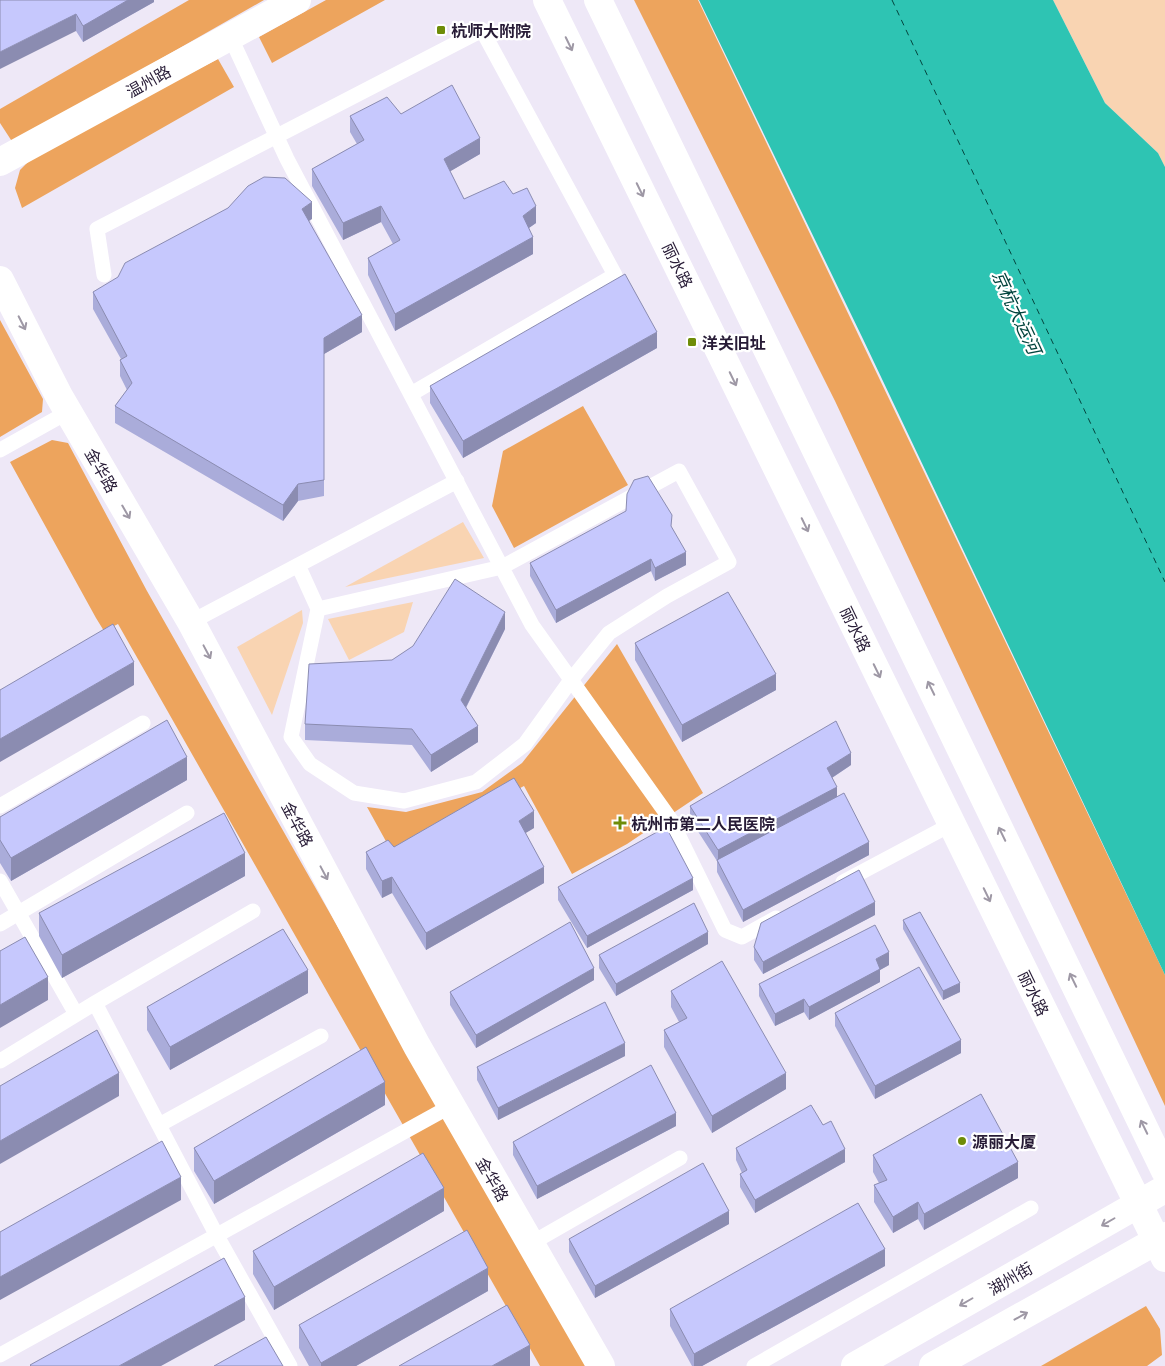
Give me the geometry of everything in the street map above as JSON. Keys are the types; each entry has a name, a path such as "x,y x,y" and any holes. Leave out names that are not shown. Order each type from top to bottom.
{"main road":[{"name":"温州路","path":"0,162 297,0"},
{"name":"丽水路","path":"548,0 1165,1258"},
{"path":"598,0 1165,1171"},
{"name":"金华路","path":"0,280 68,412 190,622 451,1106 601,1366"},
{"name":"湖州街","path":"855,1366 1165,1189"},
{"path":"933,1366 1165,1236"}],"lane":[{"path":"104,275 98,229 482,30 615,275 411,394"},
{"path":"230,36 276,136 532,625 671,820 725,930 742,937 785,913"},
{"path":"0,450 68,412"},
{"path":"298,565 318,609 291,737 310,764 354,793 404,801 476,782 525,744 571,680 609,633 667,596 729,562 679,471 502,567 318,609"},
{"path":"190,622 457,481"},
{"path":"0,806 143,723"},
{"path":"0,924 187,813"},
{"path":"829,890 952,824"},
{"path":"0,881 76,1014"},
{"path":"0,1061 76,1014 253,911"},
{"path":"95,1003 216,1236 290,1366"},
{"path":"159,1124 321,1036"},
{"path":"0,1355 451,1106"},
{"path":"530,1244 680,1158"},
{"path":"754,1366 1031,1208"}],"shaded area":[{"path":"189,0 264,0 13,143 0,123 0,109"},
{"path":"326,0 385,0 272,63 259,37"},
{"path":"634,0 698,0 1165,975 1165,1106 835,401"},
{"path":"1053,0 1165,0 1165,167 1158,153 1105,103"},
{"path":"218,59 234,87 22,208 15,188 20,170 38,152"},
{"path":"0,320 43,399 42,412 0,437"},
{"path":"583,406 628,485 514,548 492,506 503,451"},
{"path":"52,440 68,443 147,591 587,1366 540,1366 118,624 104,631 96,618 10,462"},
{"path":"463,522 484,558 345,587"},
{"path":"413,602 404,632 349,660 328,619"},
{"path":"302,610 303,623 272,715 237,647"},
{"path":"617,644 703,793 627,844 572,874 524,786 393,854 367,807 406,812 482,792 522,763"},
{"path":"1146,1306 1160,1329 1162,1355 1147,1366 1041,1366"}],"water":[{"name":"京杭大运河","path":"699,0 1053,0 1105,103 1158,153 1165,167 1165,975 863,339"}],"building":[{"path":"0,0 128,0 83,26 76,14 0,52"},
{"path":"452,85 480,138 444,159 464,199 504,181 513,194 527,188 536,206 523,216 533,237 395,314 368,258 400,240 381,206 343,223 312,169 364,140 350,116 387,97 401,114"},
{"path":"264,177 285,178 312,202 302,209 362,315 324,338 324,480 298,484 283,505 115,406 132,383 120,360 127,356 93,292 118,277 125,263 228,208 248,186"},
{"path":"625,274 657,332 463,441 430,386"},
{"path":"648,476 672,515 671,526 686,552 655,568 651,559 556,610 530,563 626,511 627,494 634,480"},
{"path":"455,579 505,612 461,700 478,726 431,755 412,729 305,724 309,664 392,660 413,646"},
{"path":"728,592 776,674 682,725 635,643"},
{"path":"113,624 134,662 0,739 0,690"},
{"path":"167,720 187,757 11,858 0,840 0,817"},
{"path":"836,721 851,753 827,768 837,787 718,850 690,806"},
{"path":"514,778 534,811 519,821 544,867 426,933 392,877 382,881 366,852 388,840 394,847"},
{"path":"844,793 869,842 743,910 717,860"},
{"path":"224,813 245,853 62,955 39,913"},
{"path":"666,827 693,878 587,936 558,887"},
{"path":"859,870 875,902 763,962 754,947 761,923"},
{"path":"694,903 708,932 616,984 599,955"},
{"path":"920,912 960,983 943,991 903,920"},
{"path":"570,922 594,968 476,1035 450,992"},
{"path":"875,925 889,952 876,959 880,969 809,1007 804,999 775,1014 759,984"},
{"path":"283,929 308,970 170,1047 147,1007"},
{"path":"25,937 48,977 0,1005 0,951"},
{"path":"722,961 786,1073 712,1116 664,1030 687,1018 671,991"},
{"path":"919,967 961,1040 875,1086 835,1013"},
{"path":"605,1002 625,1043 498,1108 477,1067"},
{"path":"97,1030 119,1073 0,1141 0,1086"},
{"path":"366,1047 385,1082 214,1181 194,1148"},
{"path":"651,1065 676,1113 537,1186 513,1142"},
{"name":"源丽大厦","path":"981,1094 1018,1162 924,1214 918,1202 893,1217 874,1185 887,1180 873,1155"},
{"path":"811,1105 823,1125 831,1121 845,1149 755,1200 740,1174 747,1170 736,1148"},
{"path":"162,1141 181,1177 0,1277 0,1232"},
{"path":"423,1153 444,1188 274,1287 253,1251"},
{"path":"703,1163 729,1211 595,1286 569,1239"},
{"path":"858,1203 885,1249 694,1354 670,1309"},
{"path":"467,1230 488,1268 321,1363 299,1325"},
{"path":"224,1258 245,1297 119,1366 30,1365"},
{"path":"507,1305 530,1345 492,1366 399,1366"},
{"path":"266,1337 283,1366 214,1366"}],"ferry route":[{"path":"892,0 1165,582"}],"place":[{"name":"杭师大附院","path":"441,30"},
{"name":"洋关旧址","path":"692,342"},
{"name":"杭州市第二人民医院","path":"620,823"},
{"name":"源丽大厦","path":"962,1141"}]}
